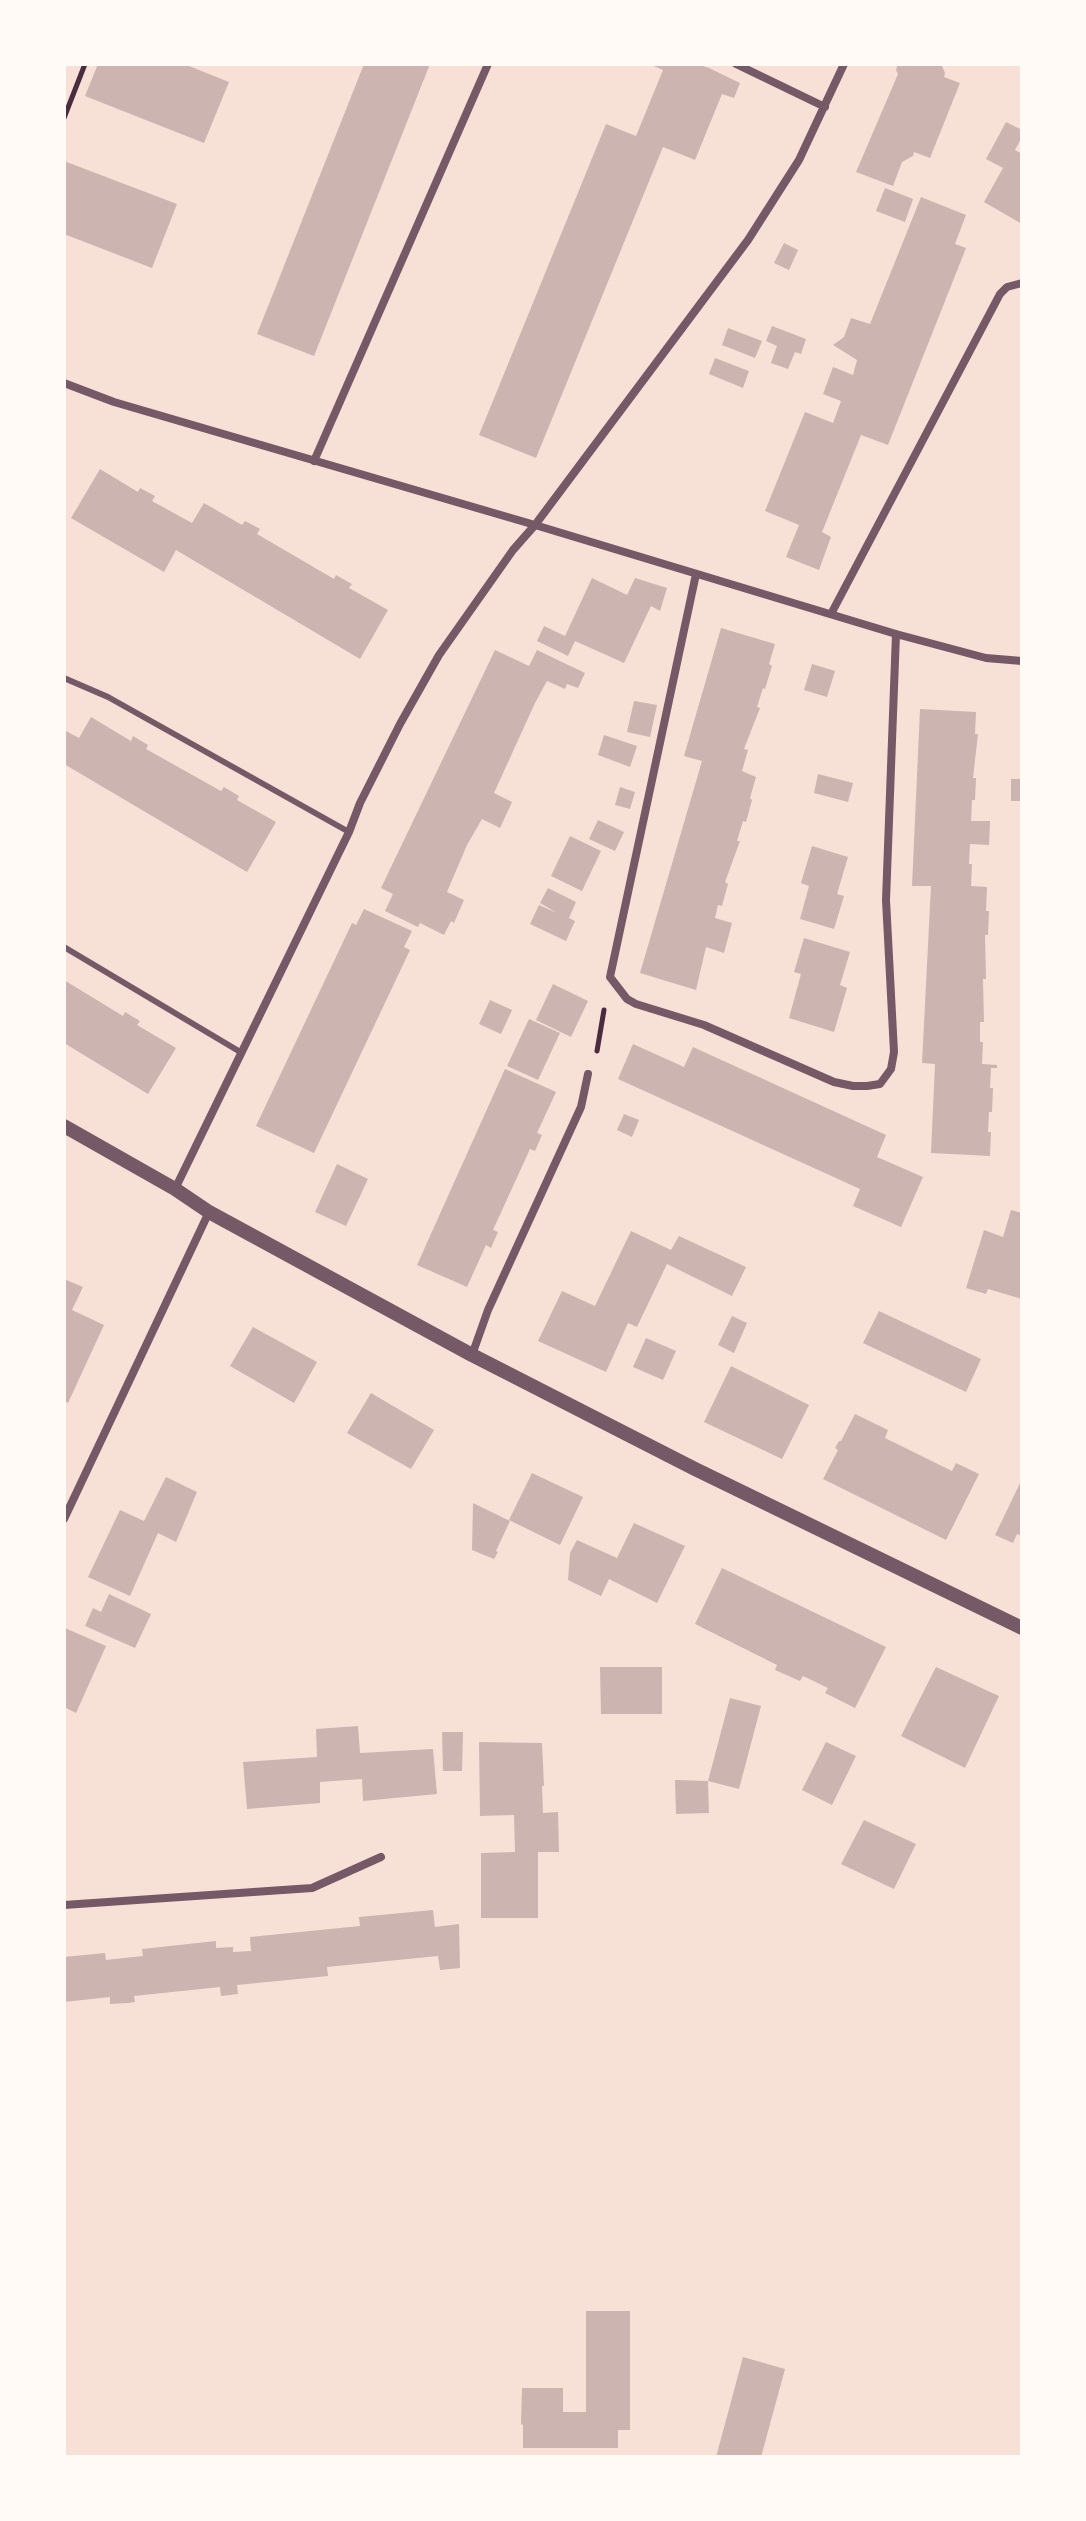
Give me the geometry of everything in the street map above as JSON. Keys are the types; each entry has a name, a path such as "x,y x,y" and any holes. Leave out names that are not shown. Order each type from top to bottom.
{"street":[{"path":"314,461 488,64"},
{"path":"736,64 825,107"},
{"path":"175,1189 380,763 435,662 513,550 535,525 748,240 799,160 844,64"},
{"path":"831,614 1000,294 1007,287 1022,283"},
{"path":"64,383 114,402 896,634 986,658 1022,661"},
{"path":"696,574 610,977 627,999 636,1004 748,1042 834,1082 867,1086 885,1080 893,1063 894,1052 886,900 896,634"},
{"path":"472,1355 488,1310 581,1107 588,1074"},
{"path":"64,1126 175,1189 209,1212 472,1355 723,1483 1022,1628"},
{"path":"64,1519 209,1212"},
{"path":"64,1905 312,1888 381,1857"}],"lane":[{"path":"64,678 108,697 349,832"},
{"path":"64,947 242,1053"}],"path":[{"path":"64,118 85,64"},
{"path":"588,1074 599,1047 610,977"}],"building":[{"path":"98,64 184,64 229,82 204,143 85,96"},
{"path":"364,64 430,64 314,356 257,334"},
{"path":"649,64 696,64 740,83 734,98 722,94 695,160 663,147 536,458 479,435 606,124 636,136 663,70"},
{"path":"898,64 941,64 944,77 960,83 930,158 914,152 913,156 902,162 893,186 856,172 898,74"},
{"path":"1006,122 1022,130 1015,150 1022,154 1022,224 984,202 1003,168 986,159"},
{"path":"64,161 177,204 152,268 64,234"},
{"path":"885,188 913,199 905,222 876,211"},
{"path":"921,197 966,215 955,244 966,248 888,445 861,435 822,532 831,537 819,570 786,557 799,525 765,511 805,412 833,423 841,401 823,394 833,367 853,375 857,360 833,345 844,337 851,318 870,324"},
{"path":"784,243 798,250 789,270 774,263"},
{"path":"772,326 806,339 801,354 795,352 788,369 771,363 777,346 766,341"},
{"path":"728,328 762,341 755,358 722,345"},
{"path":"715,358 749,371 743,388 709,374"},
{"path":"100,469 138,492 140,488 155,496 152,501 192,523 204,503 242,525 245,521 260,529 257,534 334,579 336,575 352,584 349,588 388,610 360,659 176,550 164,572 71,518"},
{"path":"592,578 627,595 635,578 667,588 660,611 651,606 624,663 575,641 568,656 537,641 544,626 565,636"},
{"path":"721,628 775,644 769,664 772,666 757,707 760,708 744,749 748,750 742,771 756,777 752,800 725,882 728,884 722,906 718,905 715,918 732,923 724,953 706,947 696,990 640,973 702,761 684,756"},
{"path":"495,650 529,666 537,650 585,673 578,688 567,684 565,689 547,681 535,703 494,793 512,802 500,828 482,819 467,845 447,892 464,900 454,923 451,921 444,935 385,911 393,894 381,888"},
{"path":"812,664 835,671 827,697 804,690"},
{"path":"634,701 657,705 650,737 627,732"},
{"path":"920,709 976,712 975,800 972,800 971,821 990,821 989,845 970,844 969,864 972,864 971,886 987,887 986,911 989,911 988,935 985,935 986,979 983,979 984,1022 980,1022 980,1042 983,1042 982,1064 997,1065 997,1068 991,1068 990,1156 931,1153 935,1064 922,1063 931,886 912,886"},
{"path":"91,717 131,741 133,736 148,745 146,749 221,791 224,787 239,796 237,800 276,822 247,872 64,764 64,730 79,738"},
{"path":"604,735 637,746 630,767 598,755"},
{"path":"818,774 853,783 848,802 814,793"},
{"path":"1011,779 1022,779 1022,801 1011,801"},
{"path":"620,787 635,792 630,809 615,805"},
{"path":"598,820 624,832 615,851 589,839"},
{"path":"570,836 601,851 582,891 551,876"},
{"path":"812,846 848,857 837,894 844,896 834,929 800,919 809,886 801,883"},
{"path":"548,888 576,902 569,918 575,921 566,941 530,924 539,905 557,913 540,903"},
{"path":"364,909 412,931 404,947 410,950 314,1153 256,1126 352,923 356,925"},
{"path":"804,938 850,952 840,985 847,988 834,1032 789,1018 801,974 794,972"},
{"path":"64,980 123,1016 125,1012 140,1021 137,1025 176,1048 148,1094 64,1043"},
{"path":"553,984 588,1001 571,1037 536,1020"},
{"path":"490,1000 512,1010 501,1034 479,1024"},
{"path":"529,1019 560,1033 538,1080 507,1066"},
{"path":"633,1044 684,1067 693,1047 886,1135 877,1157 923,1177 901,1227 853,1206 860,1189 618,1079"},
{"path":"505,1069 556,1092 537,1133 542,1135 535,1151 530,1149 493,1230 498,1232 491,1248 486,1245 467,1287 417,1265"},
{"path":"624,1114 639,1120 632,1137 617,1130"},
{"path":"337,1164 368,1179 346,1226 315,1212"},
{"path":"1011,1210 1022,1213 1022,1299 988,1289 986,1294 966,1288 984,1230 1003,1237"},
{"path":"631,1231 671,1250 679,1236 746,1267 732,1296 667,1264 637,1327 628,1323 606,1372 538,1341 562,1291 595,1306"},
{"path":"64,1279 83,1287 72,1310 104,1325 68,1403 64,1401"},
{"path":"879,1311 981,1359 966,1392 863,1343"},
{"path":"732,1316 747,1323 734,1353 718,1345"},
{"path":"253,1327 317,1362 294,1403 230,1366"},
{"path":"646,1338 676,1351 663,1380 633,1367"},
{"path":"731,1366 809,1405 782,1459 704,1422"},
{"path":"371,1393 434,1430 411,1469 347,1433"},
{"path":"855,1414 888,1430 885,1438 952,1471 956,1463 979,1474 946,1540 823,1479 838,1450 835,1448"},
{"path":"532,1473 583,1497 560,1545 509,1520"},
{"path":"166,1477 197,1492 176,1542 158,1533 130,1596 88,1577 120,1510 144,1521"},
{"path":"1022,1479 1022,1536 1017,1534 1013,1543 995,1535"},
{"path":"473,1503 510,1521 494,1559 472,1550"},
{"path":"634,1523 685,1546 657,1603 609,1579 601,1596 568,1580 570,1553 577,1540 617,1558"},
{"path":"722,1568 886,1647 855,1708 825,1693 828,1688 803,1676 800,1681 775,1670 777,1665 695,1624"},
{"path":"109,1594 151,1614 135,1648 85,1626 93,1608 101,1612"},
{"path":"65,1628 106,1646 76,1713 64,1707"},
{"path":"600,1667 662,1667 662,1714 601,1714"},
{"path":"936,1667 999,1696 965,1768 901,1736"},
{"path":"730,1698 761,1706 739,1789 708,1781"},
{"path":"358,1726 360,1753 433,1749 437,1794 363,1801 362,1779 320,1782 320,1803 247,1809 243,1762 317,1757 316,1729"},
{"path":"442,1732 463,1732 462,1771 443,1771"},
{"path":"479,1742 542,1743 543,1813 558,1812 559,1852 538,1852 538,1918 481,1918 481,1853 515,1852 514,1815 480,1816"},
{"path":"826,1742 856,1756 832,1805 802,1790"},
{"path":"675,1780 708,1781 709,1813 676,1814"},
{"path":"864,1820 916,1844 894,1889 841,1864"},
{"path":"433,1910 435,1927 459,1924 460,1968 440,1970 438,1956 327,1967 328,1976 237,1985 238,1994 221,1996 220,1987 134,1996 135,2002 128,2003 110,2004 110,1997 64,2002 64,1957 105,1953 106,1960 143,1956 142,1949 216,1941 216,1948 233,1947 233,1952 251,1951 250,1937 360,1926 359,1917"},
{"path":"586,2311 630,2311 630,2430 618,2430 618,2448 523,2448 522,2388 563,2388 563,2412 586,2412"},
{"path":"743,2357 785,2369 761,2457 716,2457"}]}
